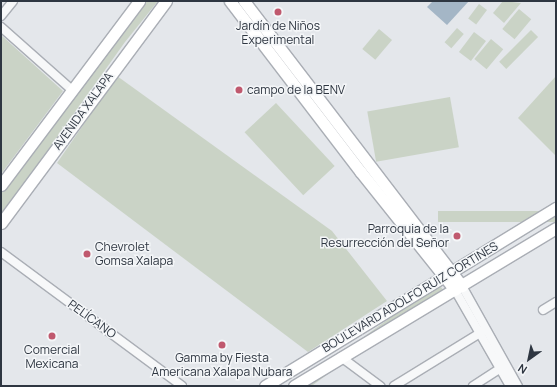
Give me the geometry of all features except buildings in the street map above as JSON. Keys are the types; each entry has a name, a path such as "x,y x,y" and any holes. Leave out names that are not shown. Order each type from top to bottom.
{"main road":[{"name":"AVENIDA XALAPA","path":"1,223 150,20 166,1"},
{"path":"230,1 458,288"},
{"path":"244,1 364,168"},
{"name":"AVENIDA XALAPA","path":"1,185 136,5"},
{"path":"136,5 144,11 150,20"},
{"name":"BOULEVARD ADOLFO RUIZ CORTINES","path":"264,386 556,208"},
{"name":"BOULEVARD ADOLFO RUIZ CORTINES","path":"294,386 556,228"}],"street":[{"path":"1,16 13,1"},
{"path":"1,27 72,90"},
{"name":"PELÍCANO","path":"1,252 182,386"},
{"path":"458,288 484,330 514,385"},
{"path":"543,310 556,302"},
{"path":"484,330 501,368 514,385"},
{"path":"394,386 484,330"},
{"path":"341,357 380,386"},
{"path":"472,386 501,368"}],"shaded area":[{"path":"141,1 158,1 125,42 1,216 1,191"},
{"path":"503,1 521,3 504,23 493,13"},
{"path":"479,4 487,10 476,24 468,18"},
{"path":"519,9 531,19 515,39 502,29"},
{"path":"457,28 464,34 451,48 445,42"},
{"path":"379,29 392,40 375,60 362,49"},
{"path":"531,30 538,37 506,69 499,62"},
{"path":"474,32 486,41 471,61 459,52"},
{"path":"1,35 63,91 1,174"},
{"path":"491,39 503,49 487,69 474,59"},
{"path":"117,76 332,231 387,301 308,352 57,163"},
{"path":"556,76 556,156 518,118"},
{"path":"450,97 459,147 376,162 367,112"},
{"path":"276,103 335,166 303,195 245,132"},
{"path":"438,211 556,211 556,222 438,222"},
{"path":"438,283 443,290 312,386 296,386"}],"water":[{"path":"433,1 469,1 447,25 427,7"}],"place":[{"name":"Jardín de Niños Experimental","path":"278,12"},
{"name":"campo de la BENV","path":"239,90"},
{"name":"Parroquia de la Resurrección del Señor","path":"457,236"},
{"name":"Chevrolet Gomsa Xalapa","path":"87,254"},
{"name":"Comercial Mexicana","path":"52,336"},
{"name":"Gamma by Fiesta Americana Xalapa Nubara","path":"222,345"}]}
